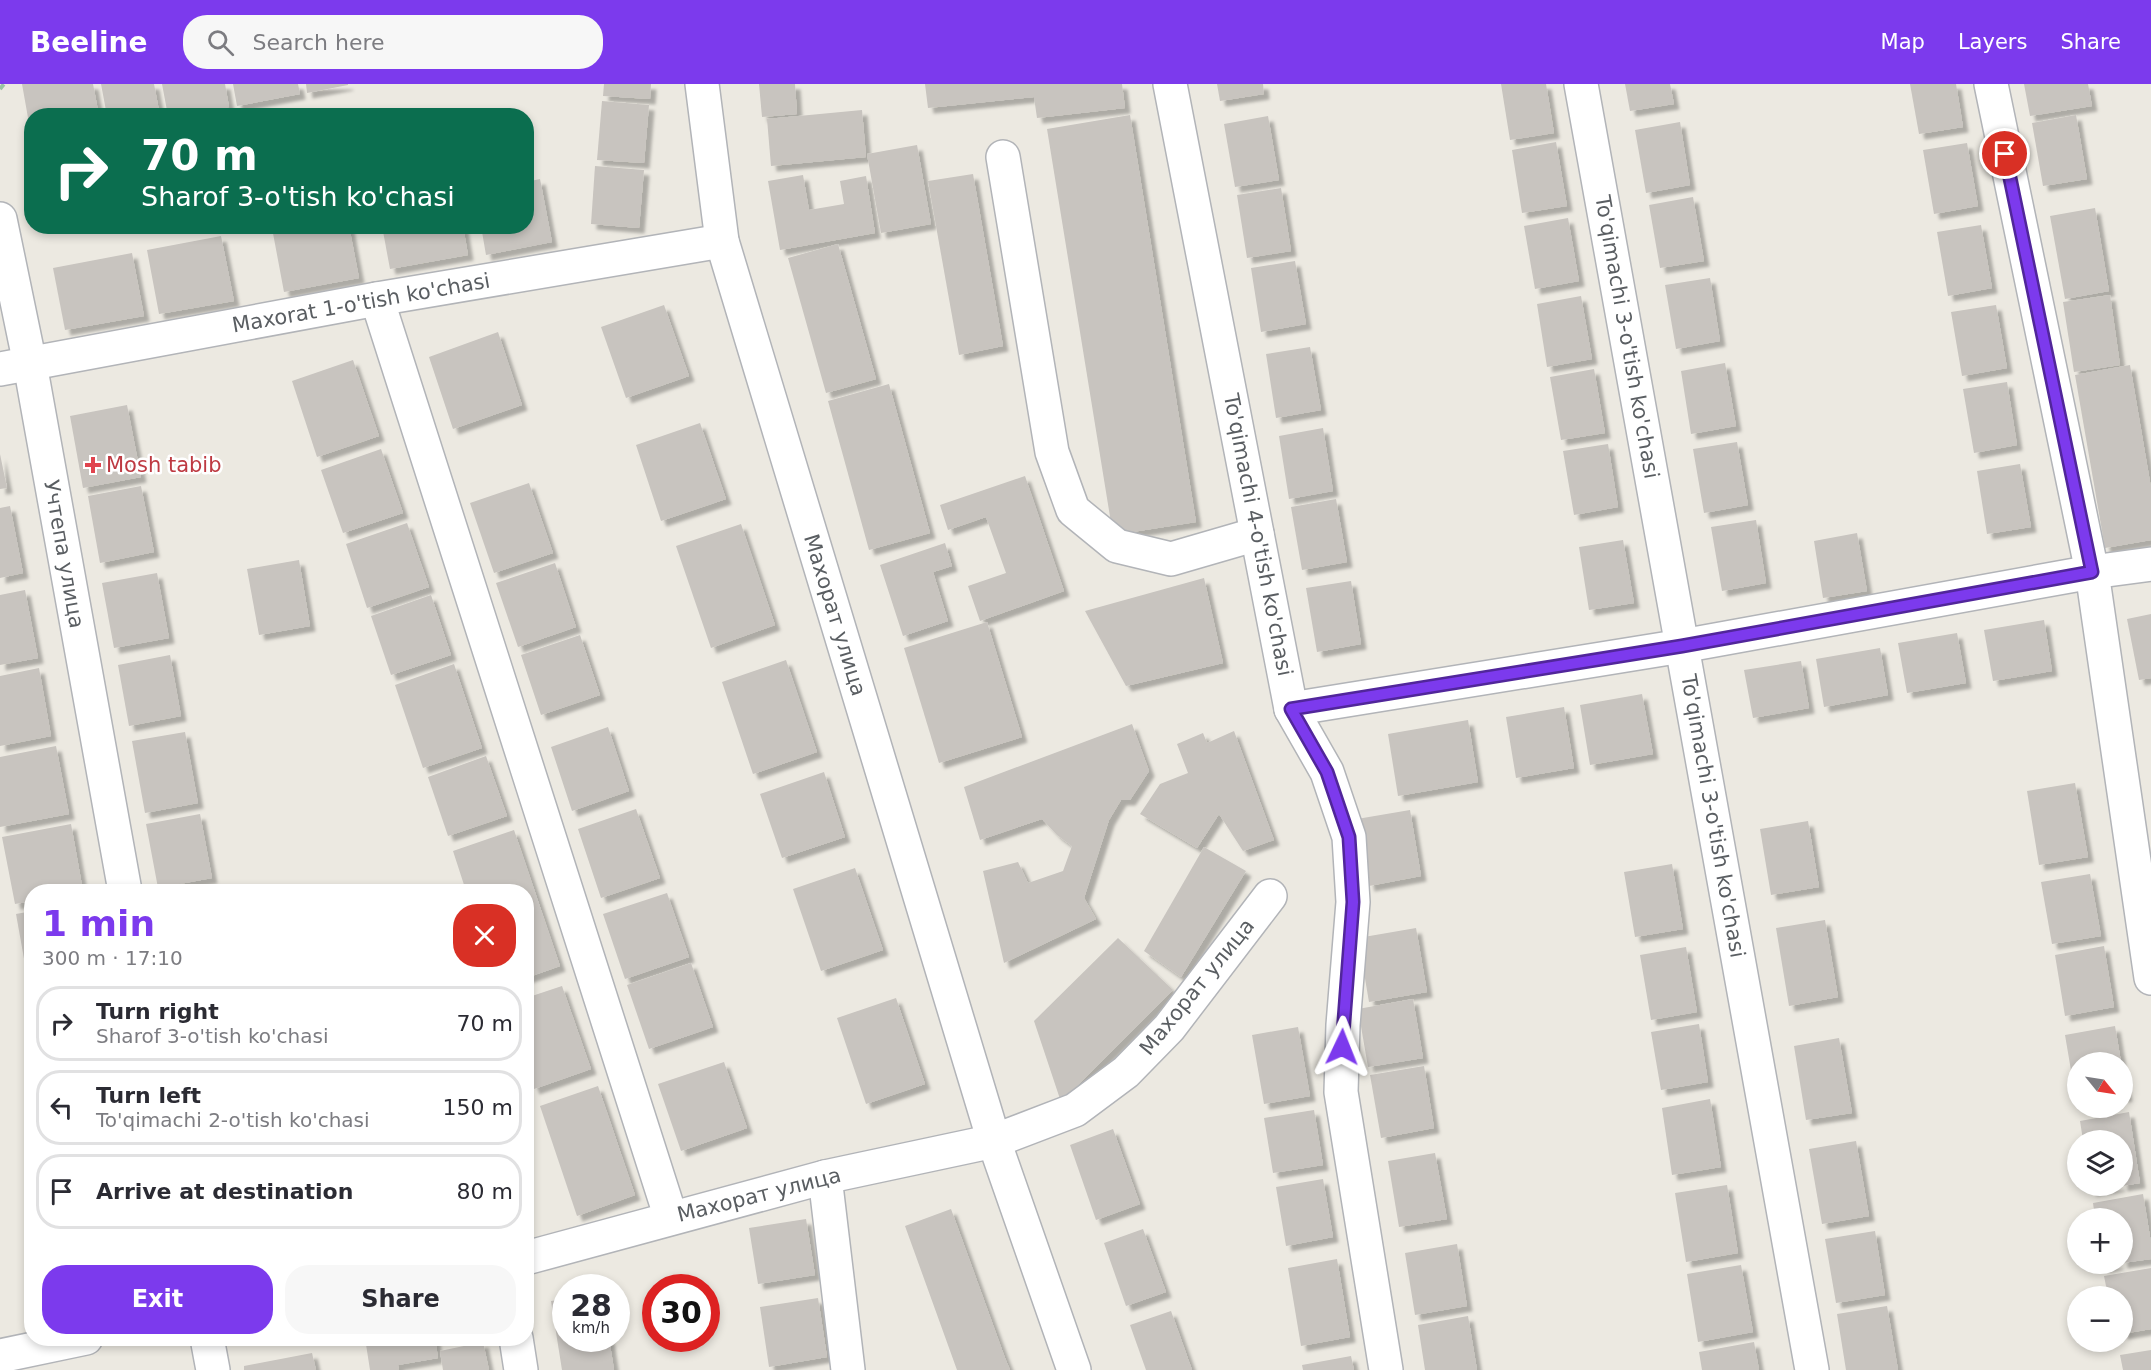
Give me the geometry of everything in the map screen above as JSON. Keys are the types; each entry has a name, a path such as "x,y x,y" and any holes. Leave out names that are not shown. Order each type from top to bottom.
{"street":[{"name":"Махорат улица","path":"702,84 722,242 994,1141 1074,1370"},
{"name":"To'qimachi 4-o'tish ko'chasi","path":"1170,84 1291,709 1327,772 1349,837 1353,902 1343,1025 1341,1092 1386,1370"},
{"name":"To'qimachi 3-o'tish ko'chasi","path":"1581,84 1812,1370"},
{"path":"1990,84 2092,572 2151,978"},
{"path":"1003,157 1052,452 1073,510 1117,546 1171,559 1257,534"},
{"name":"Учтепа улица","path":"0,219 15,367 124,884"},
{"name":"Maxorat 1-o'tish ko'chasi","path":"15,367 376,299 722,242"},
{"path":"376,299 671,1218"},
{"path":"1291,709 1682,646 2092,572 2151,564"},
{"name":"Махорат улица","path":"534,1256 825,1177 994,1141 1075,1110 1126,1072 1169,1028 1270,896"},
{"path":"825,1177 848,1370"},
{"path":"0,1356 48,1346"},
{"path":"208,1346 213,1370"},
{"path":"517,1346 521,1370"}],"path":[{"path":"0,89 4,84"}],"building":[{"path":"22,84 93,84 98,108 26,108"},
{"path":"101,84 154,84 158,108 106,108"},
{"path":"162,84 225,84 229,107 166,108"},
{"path":"233,84 298,84 300,94 237,106"},
{"path":"306,84 348,84 348,85 307,93"},
{"path":"604,84 651,84 650,99 603,96"},
{"path":"759,84 795,84 797,114 762,117"},
{"path":"925,84 1122,84 1125,108 1037,118 1034,97 928,108"},
{"path":"1217,84 1263,84 1264,94 1220,101"},
{"path":"1501,84 1546,84 1554,133 1510,140"},
{"path":"1625,84 1670,84 1674,104 1630,111"},
{"path":"1910,84 1956,84 1963,127 1919,134"},
{"path":"2024,84 2088,84 2092,106 2030,116"},
{"path":"602,101 649,105 644,163 597,160"},
{"path":"862,110 866,157 771,166 767,119"},
{"path":"1130,115 1196,522 1113,535 1047,129"},
{"path":"2076,115 2087,179 2043,186 2032,123"},
{"path":"1268,116 1279,180 1235,187 1224,124"},
{"path":"1680,122 1690,185 1646,193 1635,130"},
{"path":"1556,142 1567,206 1522,213 1512,150"},
{"path":"1967,143 1978,206 1934,214 1923,150"},
{"path":"917,145 931,224 881,233 867,154"},
{"path":"595,166 644,170 639,228 591,224"},
{"path":"973,174 1003,346 959,355 928,181"},
{"path":"803,175 809,210 844,204 840,181 866,176 875,233 780,250 768,181"},
{"path":"540,179 552,242 486,255 482,234 534,234 534,180"},
{"path":"1281,188 1291,251 1247,258 1237,195"},
{"path":"1693,197 1704,261 1660,268 1649,205"},
{"path":"2095,208 2109,291 2065,299 2050,216"},
{"path":"1568,218 1579,281 1535,289 1524,226"},
{"path":"1981,225 1992,288 1948,296 1937,232"},
{"path":"273,234 351,234 359,278 284,292"},
{"path":"383,234 464,234 468,255 390,269"},
{"path":"221,236 234,301 159,314 147,250"},
{"path":"838,244 876,379 826,393 788,258"},
{"path":"132,253 144,316 65,330 53,268"},
{"path":"1295,261 1306,324 1261,332 1251,268"},
{"path":"1710,278 1720,341 1676,349 1665,285"},
{"path":"2110,295 2120,365 2074,372 2063,302"},
{"path":"1581,296 1592,359 1547,367 1537,304"},
{"path":"664,305 689,376 626,398 601,327"},
{"path":"1996,305 2007,368 1962,376 1951,312"},
{"path":"498,332 522,405 453,429 429,357"},
{"path":"1310,347 1321,410 1276,418 1266,354"},
{"path":"353,360 379,436 317,457 292,381"},
{"path":"1725,363 1736,426 1691,434 1681,371"},
{"path":"2130,365 2151,488 2151,540 2105,548 2075,375"},
{"path":"1594,369 1605,433 1561,440 1550,377"},
{"path":"2007,382 2017,445 1974,453 1963,389"},
{"path":"889,384 930,533 869,550 828,401"},
{"path":"127,405 141,477 83,488 70,416"},
{"path":"700,423 726,499 661,521 636,445"},
{"path":"1323,428 1333,491 1289,499 1279,436"},
{"path":"1737,442 1748,505 1704,513 1693,449"},
{"path":"1608,444 1618,507 1574,515 1563,451"},
{"path":"381,449 403,513 343,533 321,470"},
{"path":"0,454 7,488 0,489"},
{"path":"2020,464 2031,527 1987,534 1977,471"},
{"path":"1025,476 1064,591 980,621 968,586 1006,573 986,517 948,530 940,505"},
{"path":"529,483 553,553 494,573 470,503"},
{"path":"141,486 154,552 100,563 88,496"},
{"path":"1336,499 1347,562 1302,570 1291,507"},
{"path":"10,506 23,573 0,578 0,508"},
{"path":"1756,520 1766,583 1722,591 1711,527"},
{"path":"407,523 429,587 367,608 346,544"},
{"path":"741,524 775,625 711,648 676,546"},
{"path":"1857,533 1867,591 1823,598 1814,541"},
{"path":"1623,540 1634,603 1589,610 1579,547"},
{"path":"945,543 952,566 933,572 948,621 903,636 880,565"},
{"path":"299,560 310,626 259,635 247,569"},
{"path":"555,563 576,627 518,647 496,583"},
{"path":"157,573 169,638 114,648 102,583"},
{"path":"1204,578 1223,663 1126,686 1085,611"},
{"path":"1351,581 1361,644 1317,652 1306,588"},
{"path":"25,590 38,658 0,665 0,595"},
{"path":"431,595 451,655 391,675 371,616"},
{"path":"2151,614 2151,678 2139,680 2127,619"},
{"path":"2044,620 2052,671 1993,681 1984,630"},
{"path":"987,622 1022,737 939,763 904,648"},
{"path":"1957,633 1966,683 1907,693 1898,643"},
{"path":"580,635 600,695 541,715 521,655"},
{"path":"1880,648 1888,695 1824,707 1816,659"},
{"path":"170,655 181,716 129,726 118,665"},
{"path":"786,660 817,752 753,774 722,682"},
{"path":"1801,661 1809,708 1753,718 1744,670"},
{"path":"454,664 482,748 423,768 395,685"},
{"path":"39,668 51,736 0,746 0,676"},
{"path":"1642,694 1653,754 1590,765 1580,705"},
{"path":"1564,707 1574,768 1516,778 1506,717"},
{"path":"1468,720 1478,782 1398,796 1388,734"},
{"path":"1132,724 1149,771 1130,800 1121,800 1109,820 1084,898 1096,919 1004,963 983,871 1018,862 1028,883 1063,871 1072,846 1057,835 1042,819 980,840 964,787"},
{"path":"608,727 629,791 572,811 551,747"},
{"path":"1234,731 1274,840 1243,851 1219,814 1197,848 1140,814 1160,784 1188,773 1177,744 1203,733 1207,743"},
{"path":"185,732 198,803 145,813 132,741"},
{"path":"56,746 69,814 0,827 0,757"},
{"path":"486,756 507,816 448,836 428,777"},
{"path":"824,772 845,837 782,858 760,794"},
{"path":"2075,783 2088,857 2039,865 2027,791"},
{"path":"636,809 660,878 601,898 578,829"},
{"path":"1410,810 1421,876 1369,886 1357,819"},
{"path":"200,814 212,878 180,884 157,884 146,824"},
{"path":"1808,821 1819,887 1771,895 1760,829"},
{"path":"71,824 82,884 24,884 24,902 15,904 2,837"},
{"path":"514,830 532,884 464,884 453,851"},
{"path":"1204,847 1246,871 1181,977 1144,951"},
{"path":"1672,864 1683,929 1635,937 1624,872"},
{"path":"855,868 883,950 821,971 793,889"},
{"path":"2090,874 2101,936 2052,944 2041,882"},
{"path":"534,889 560,966 534,975"},
{"path":"667,893 689,957 625,979 603,914"},
{"path":"24,912 24,959 16,914"},
{"path":"1825,920 1838,997 1789,1006 1776,928"},
{"path":"1416,928 1427,992 1369,1002 1358,938"},
{"path":"1118,938 1173,990 1061,1102 1034,1021"},
{"path":"2104,946 2114,1007 2065,1016 2055,955"},
{"path":"1686,947 1697,1012 1651,1020 1640,955"},
{"path":"691,963 713,1027 649,1049 627,985"},
{"path":"562,986 591,1069 534,1089 534,995"},
{"path":"896,998 925,1084 866,1104 837,1018"},
{"path":"1413,999 1423,1058 1368,1067 1358,1009"},
{"path":"1699,1024 1708,1082 1661,1090 1651,1032"},
{"path":"2115,1026 2119,1052 2068,1052 2065,1035"},
{"path":"1298,1027 1310,1096 1264,1104 1252,1035"},
{"path":"1839,1038 1852,1113 1806,1120 1794,1046"},
{"path":"724,1062 747,1128 681,1151 658,1084"},
{"path":"1424,1066 1434,1128 1381,1138 1370,1075"},
{"path":"598,1086 635,1195 577,1216 540,1106"},
{"path":"1710,1099 1721,1167 1672,1175 1662,1108"},
{"path":"1314,1110 1323,1165 1273,1173 1264,1118"},
{"path":"2096,1118 2130,1118 2132,1130 2081,1130 2080,1121"},
{"path":"1113,1129 1140,1204 1096,1220 1070,1145"},
{"path":"2133,1138 2140,1183 2133,1184"},
{"path":"1856,1141 1869,1216 1822,1224 1809,1149"},
{"path":"1435,1153 1447,1219 1399,1227 1388,1161"},
{"path":"1323,1179 1333,1237 1286,1246 1276,1187"},
{"path":"1727,1185 1738,1253 1686,1262 1675,1193"},
{"path":"2143,1194 2151,1243 2151,1259 2133,1261 2133,1208 2094,1208 2093,1203"},
{"path":"951,1209 1010,1370 957,1370 905,1226"},
{"path":"806,1219 815,1275 758,1284 749,1228"},
{"path":"1143,1229 1166,1292 1126,1306 1104,1243"},
{"path":"1875,1231 1885,1295 1836,1303 1825,1239"},
{"path":"1457,1244 1467,1306 1415,1315 1405,1253"},
{"path":"1337,1259 1350,1337 1301,1346 1288,1268"},
{"path":"1741,1265 1753,1332 1698,1342 1687,1274"},
{"path":"2151,1268 2151,1329 2133,1332 2133,1286 2106,1286 2104,1276 2133,1274 2133,1271"},
{"path":"818,1298 827,1357 769,1367 760,1307"},
{"path":"1887,1306 1898,1370 1846,1370 1837,1314"},
{"path":"1171,1311 1192,1370 1146,1370 1130,1325"},
{"path":"1468,1316 1477,1370 1425,1370 1418,1325"},
{"path":"1754,1342 1759,1370 1702,1370 1699,1352"},
{"path":"366,1346 436,1346 438,1358 398,1365 399,1370 370,1370"},
{"path":"464,1346 484,1346 489,1370 443,1370 440,1351"},
{"path":"2151,1350 2151,1370 2123,1370 2120,1355"},
{"path":"559,1352 611,1352 614,1370 562,1370"},
{"path":"312,1353 316,1370 244,1370 244,1366"},
{"path":"1351,1356 1354,1370 1303,1370 1302,1365"}],"place":[{"name":"Mosh tabib","path":"93,465"}],"route":[{"path":"1342,1047 1353,902 1349,837 1327,772 1291,709 1682,646 2092,572 2005,154"}]}
